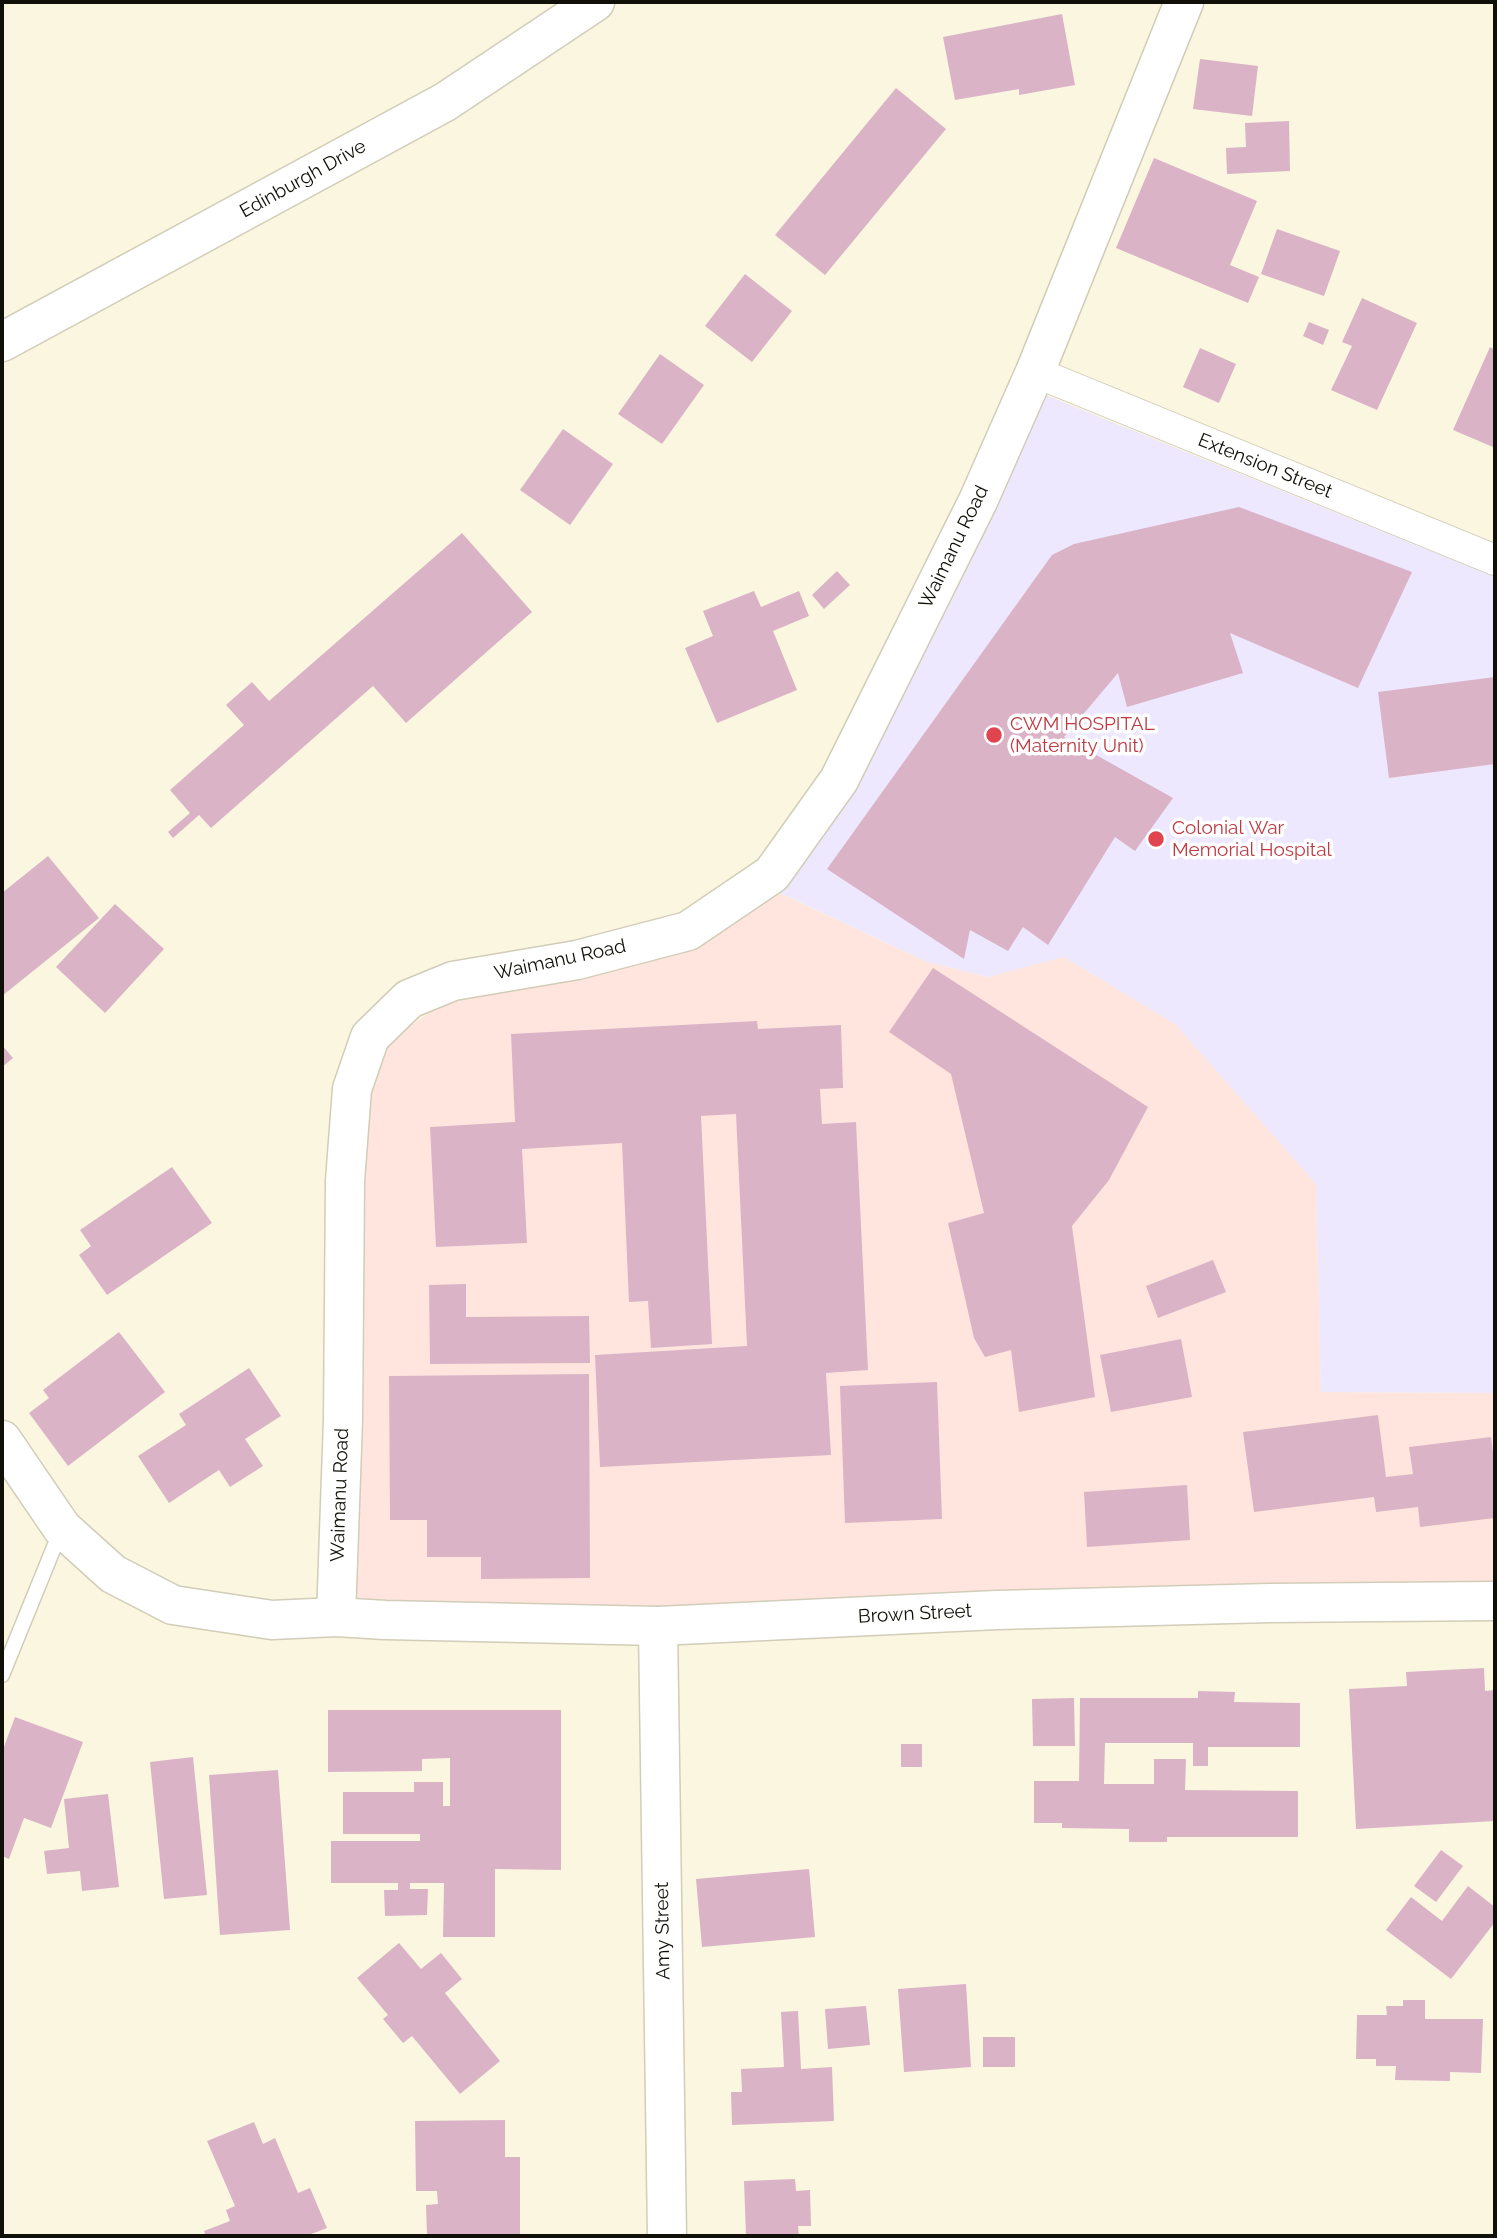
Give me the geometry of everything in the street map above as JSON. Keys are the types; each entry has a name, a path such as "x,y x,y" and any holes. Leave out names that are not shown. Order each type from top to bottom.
{"main road":[{"name":"Edinburgh Drive","path":"2,342 445,102 595,2"},
{"name":"Waimanu Road","path":"336,1617 343,1420 345,1181 352,1089 370,1037 409,999 453,981 577,960 688,931 772,874 839,780 978,501 1035,372 1184,2"},
{"path":"2,1440 62,1528 113,1574 173,1605 272,1620 336,1617"},
{"name":"Brown Street","path":"336,1617 658,1626 997,1610 1495,1601"},
{"name":"Amy Street","path":"658,1626 667,2236"}],"street":[{"name":"Extension Street","path":"1035,372 1495,559"}],"lane":[{"path":"2,1675 62,1528"}],"shaded area":[{"name":"Colonial War Memorial Hospital","path":"1028,388 1495,577 1495,1393 1321,1392 1316,1184 1175,1024 1064,957 988,977 927,962 778,892"},
{"path":"777,892 927,962 987,977 1064,957 1175,1024 1316,1184 1321,1392 1495,1393 1495,1585 384,1614 334,1593 366,1093 382,1046 449,999 703,945"}],"building":[{"path":"1062,14 1075,85 1019,95 1019,89 955,100 943,37"},
{"path":"1200,59 1258,66 1252,116 1193,109"},
{"path":"896,88 946,129 825,275 775,235"},
{"path":"1289,121 1290,171 1227,174 1226,148 1246,147 1245,123"},
{"path":"1154,158 1257,201 1230,265 1259,277 1248,303 1116,248"},
{"path":"1277,229 1340,251 1324,296 1261,274"},
{"path":"745,274 792,311 752,362 705,326"},
{"path":"1362,298 1417,323 1377,410 1331,390 1352,346 1342,342"},
{"path":"1309,322 1329,330 1323,345 1303,336"},
{"path":"1490,347 1495,350 1493,447 1453,430"},
{"path":"1200,348 1236,364 1219,403 1183,387"},
{"path":"660,354 704,385 662,444 618,414"},
{"path":"563,429 613,464 570,525 520,490"},
{"name":"CWM HOSPITAL (Maternity Unit)","path":"1239,507 1412,572 1358,688 1230,633 1243,673 1127,707 1118,673 1064,737 1173,798 1135,851 1115,837 1048,945 1023,927 1008,951 970,930 964,959 827,869 1052,555 1074,544"},
{"path":"462,533 532,612 406,723 373,686 211,828 199,815 173,838 168,832 190,813 170,790 244,725 226,705 252,682 269,701"},
{"path":"837,571 850,585 824,609 812,595"},
{"path":"754,591 761,607 799,591 809,616 773,631 797,690 717,723 685,648 713,636 703,611"},
{"path":"1495,677 1495,764 1389,778 1378,692"},
{"path":"48,856 99,918 2,996 2,893"},
{"path":"115,904 164,949 105,1013 56,967"},
{"path":"933,968 1148,1107 1109,1180 1072,1226 1095,1397 1019,1412 1011,1350 985,1357 974,1338 948,1223 984,1213 951,1074 889,1032"},
{"path":"757,1021 758,1029 841,1025 843,1088 820,1089 822,1124 856,1122 868,1370 826,1373 831,1455 600,1467 595,1355 747,1346 736,1114 701,1116 712,1344 651,1348 648,1301 629,1302 622,1143 522,1149 527,1243 436,1247 430,1127 515,1122 511,1034"},
{"path":"2,1045 13,1058 2,1067"},
{"path":"172,1167 212,1223 107,1295 79,1255 91,1246 80,1230"},
{"path":"1213,1260 1226,1292 1158,1318 1146,1286"},
{"path":"466,1284 466,1317 589,1316 590,1363 430,1364 429,1285"},
{"path":"119,1332 165,1392 68,1466 29,1413 49,1398 43,1390"},
{"path":"1181,1339 1192,1397 1111,1412 1100,1355"},
{"path":"249,1368 281,1416 245,1439 263,1466 230,1487 219,1470 169,1503 138,1456 186,1425 179,1414"},
{"path":"589,1374 590,1578 481,1579 481,1557 427,1557 427,1520 390,1520 389,1376"},
{"path":"937,1382 942,1519 845,1523 840,1386"},
{"path":"1378,1415 1386,1477 1413,1474 1409,1447 1491,1437 1495,1453 1495,1518 1420,1527 1418,1507 1376,1512 1374,1497 1254,1512 1243,1432"},
{"path":"1187,1485 1190,1540 1087,1547 1084,1492"},
{"path":"1484,1668 1485,1691 1495,1690 1495,1821 1356,1829 1349,1689 1407,1686 1406,1672"},
{"path":"1198,1691 1235,1692 1234,1702 1300,1703 1300,1747 1208,1747 1208,1766 1193,1766 1193,1743 1105,1743 1104,1784 1154,1784 1154,1759 1186,1759 1185,1790 1298,1791 1298,1837 1167,1837 1167,1842 1129,1842 1129,1829 1062,1828 1062,1823 1034,1823 1034,1781 1079,1781 1080,1698 1198,1698"},
{"path":"1074,1698 1075,1746 1033,1746 1032,1699"},
{"path":"328,1710 561,1710 561,1870 495,1869 495,1937 443,1937 444,1883 410,1883 410,1889 428,1889 427,1915 385,1916 384,1890 398,1890 398,1883 331,1883 331,1841 420,1841 420,1834 343,1834 343,1792 414,1792 414,1782 443,1782 443,1806 450,1806 450,1758 422,1759 422,1771 328,1772"},
{"path":"15,1717 83,1742 51,1828 24,1818 9,1859 2,1856 2,1752"},
{"path":"901,1744 922,1744 922,1767 901,1767"},
{"path":"193,1757 207,1895 164,1899 150,1762"},
{"path":"278,1770 290,1930 220,1935 209,1775"},
{"path":"108,1794 119,1887 82,1891 80,1871 47,1874 44,1851 69,1848 64,1799"},
{"path":"1441,1850 1463,1866 1436,1902 1414,1886"},
{"path":"809,1869 815,1937 702,1947 696,1879"},
{"path":"1468,1886 1495,1907 1495,1922 1451,1979 1386,1930 1411,1897 1442,1921"},
{"path":"399,1943 421,1969 441,1953 462,1979 445,1993 500,2061 460,2094 412,2036 403,2043 383,2019 388,2015 357,1978"},
{"path":"966,1984 971,2067 904,2072 898,1989"},
{"path":"1403,2000 1425,2000 1425,2019 1483,2019 1481,2073 1450,2072 1450,2081 1395,2080 1396,2066 1376,2066 1376,2059 1356,2059 1357,2015 1387,2015 1386,2006 1403,2006"},
{"path":"866,2006 870,2045 828,2049 825,2009"},
{"path":"798,2011 801,2069 832,2067 834,2121 732,2125 731,2092 742,2092 741,2069 784,2067 781,2012"},
{"path":"983,2037 1015,2037 1015,2067 983,2067"},
{"path":"505,2120 505,2157 520,2157 520,2236 427,2236 426,2205 438,2204 437,2191 416,2191 415,2121"},
{"path":"254,2122 263,2144 275,2138 298,2193 310,2188 327,2228 306,2236 206,2236 204,2231 230,2221 226,2210 235,2206 207,2141"},
{"path":"795,2179 796,2191 810,2190 811,2226 798,2226 799,2236 746,2236 744,2181"}],"place":[{"name":"CWM HOSPITAL (Maternity Unit)","path":"994,735"},
{"name":"Colonial War Memorial Hospital","path":"1156,839"}]}
